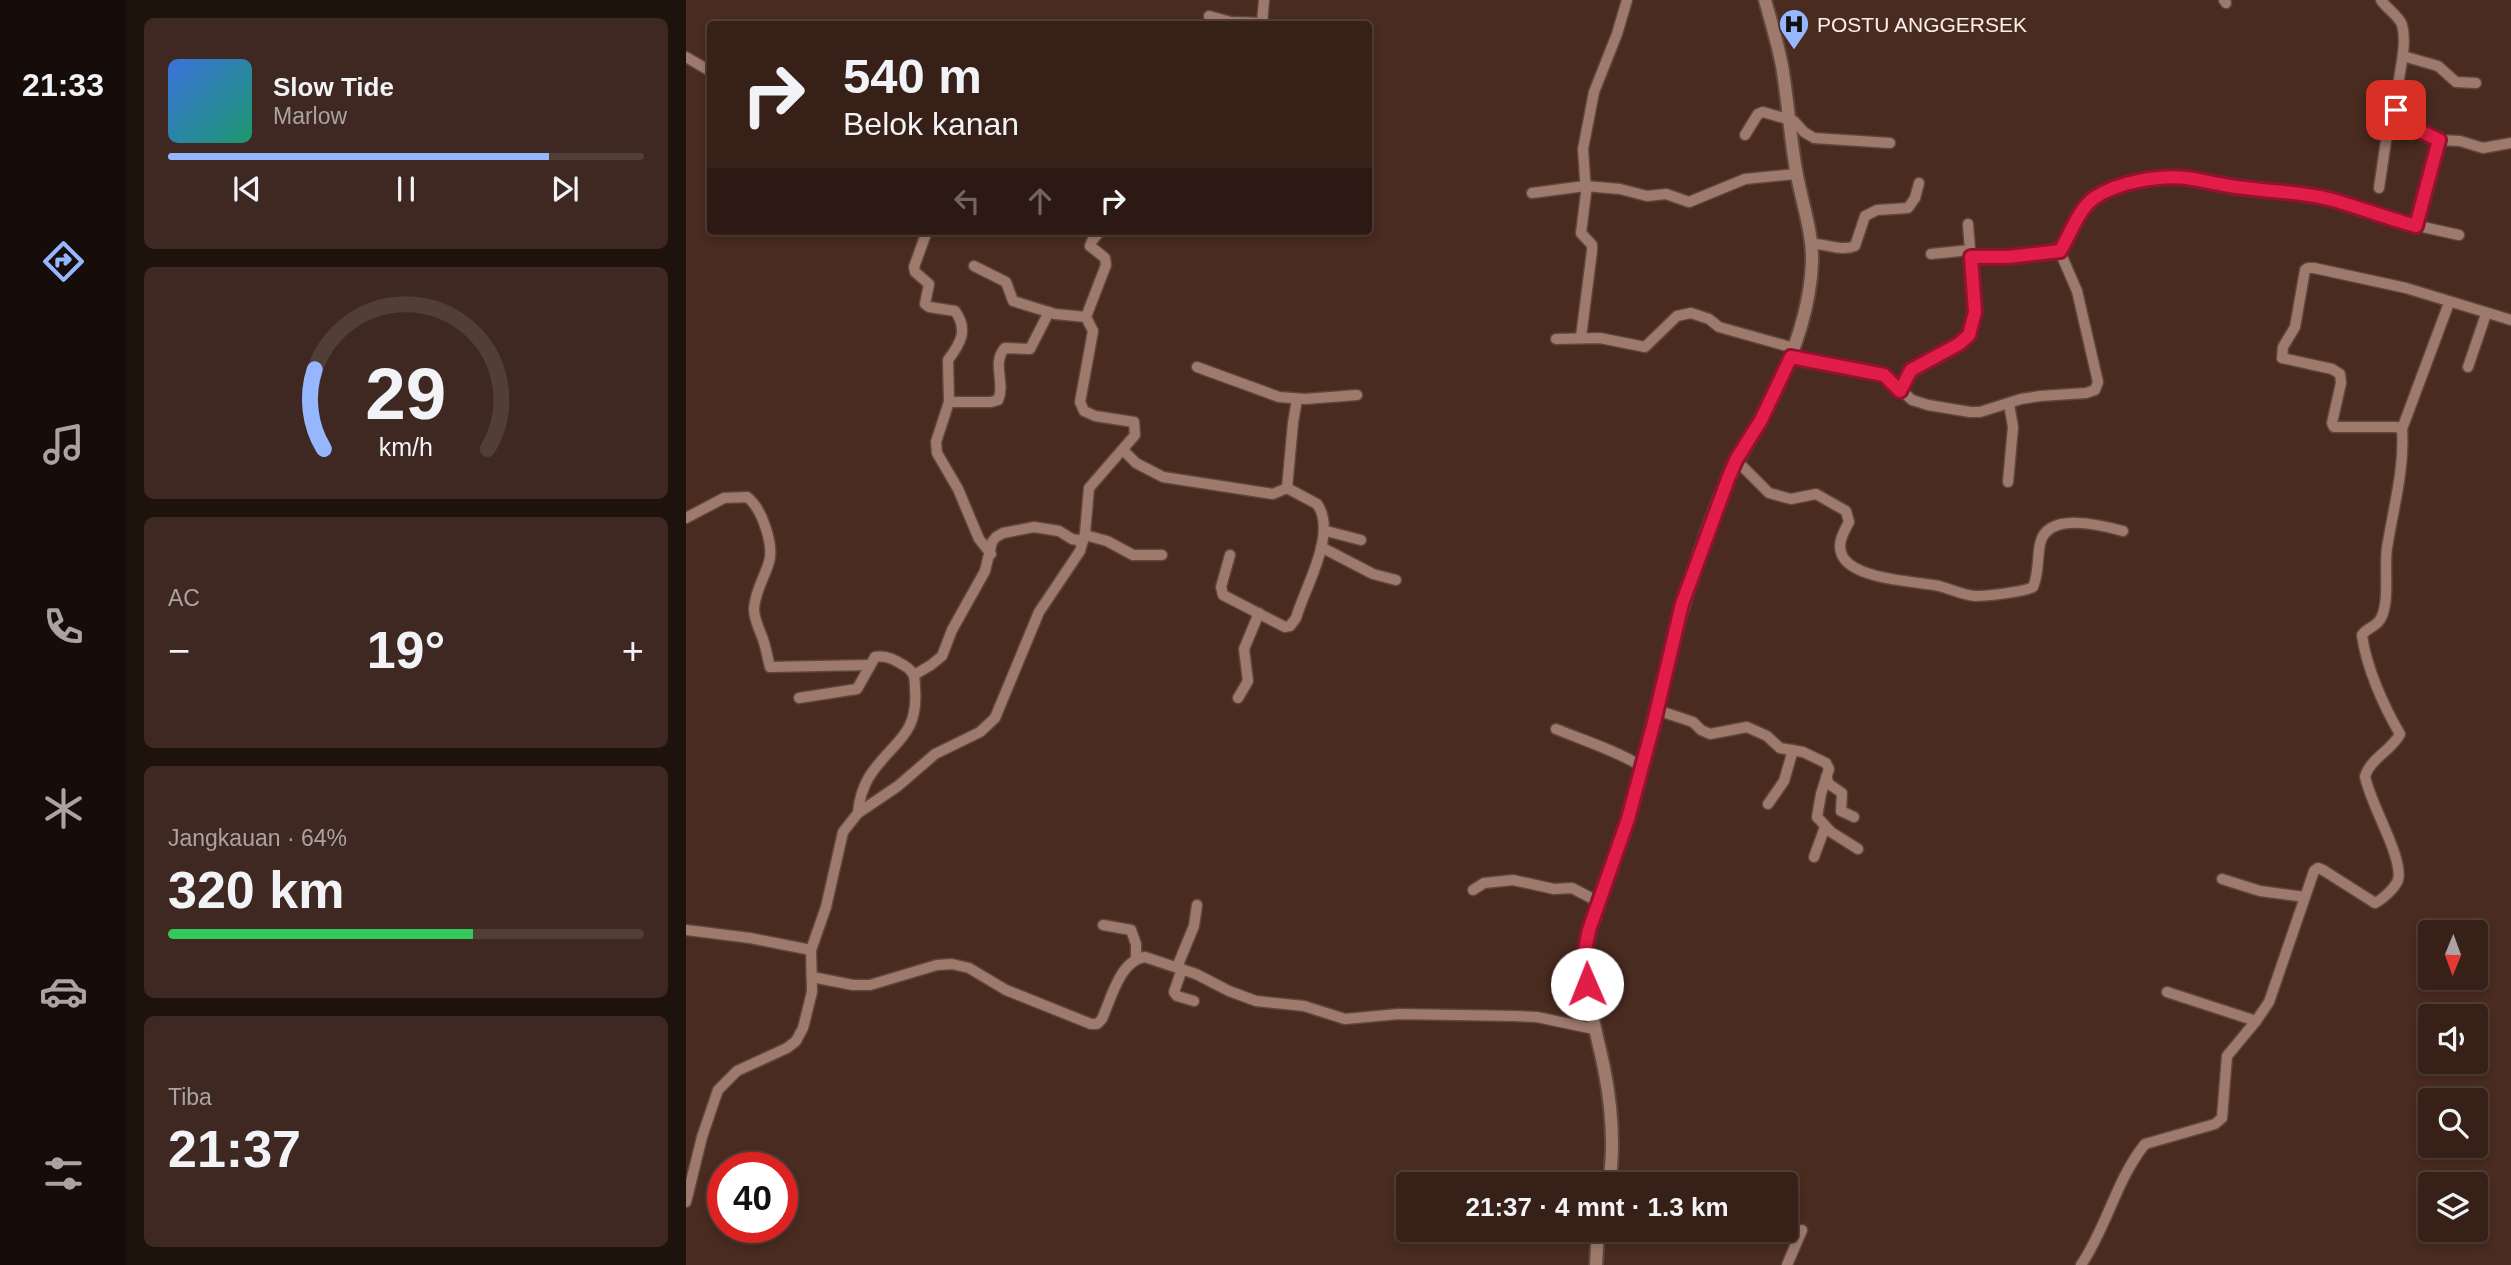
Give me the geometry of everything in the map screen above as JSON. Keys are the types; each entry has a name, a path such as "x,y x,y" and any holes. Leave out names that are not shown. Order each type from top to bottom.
{"street":[{"path":"1262,21 1264,0"},
{"path":"1581,337 1592,251 1592,245 1581,233 1585,186 1583,149 1594,92 1627,0"},
{"path":"1611,1172 1614,1151 1612,1112 1594,1029 1585,950 1628,819 1682,604 1719,499 1736,460 1761,420 1792,353 1807,303 1812,261 1811,244 1796,174 1782,65 1765,0"},
{"path":"2379,188 2387,134 2397,117 2403,56 2402,25 2381,0"},
{"path":"1209,16 1223,21"},
{"path":"2403,56 2438,66 2456,82 2476,83"},
{"path":"686,57 707,69"},
{"path":"1745,135 1761,113 1794,121 1815,138 1890,143"},
{"path":"2397,117 2418,132 2439,140 2460,141 2483,148 2511,143"},
{"path":"2416,226 2439,140"},
{"path":"1532,193 1585,186 1620,189 1647,196 1666,194 1689,202 1745,180 1796,174"},
{"path":"2060,251 2082,209 2099,195 2136,183 2173,178 2328,199 2416,226 2459,235"},
{"path":"1811,244 1855,247 1865,216 1877,210 1908,208 1915,198 1919,183"},
{"path":"1900,391 1911,370 1959,344 1969,335 1975,312 1968,224"},
{"path":"925,235 914,271 929,284 925,304 954,311 961,323 959,342 955,353 948,360 949,402 936,442 937,453 958,489 979,539 991,554"},
{"path":"686,1202 695,1162 718,1090 737,1071 787,1048 796,1041 803,1028 812,992 811,950 826,907 839,840 849,822 898,786 935,754 980,732 995,718 1039,612 1080,551 1084,538 1089,488 1135,435 1134,422 1095,416 1084,411 1080,397 1093,331 1086,317 1106,265 1105,258 1090,246 1096,235"},
{"path":"1931,254 2014,257 2060,251"},
{"path":"1556,339 1600,338 1645,347 1676,316 1691,313 1709,319 1720,327 1792,353 1884,375 1912,400 1928,405 1980,412 2040,396 2091,392 2097,387 2077,291 2060,251"},
{"path":"974,267 1006,282 1013,301 1049,312 1086,317"},
{"path":"2402,429 2334,427 2332,424 2341,383 2340,374 2332,369 2282,358 2283,347 2295,327 2305,270 2314,268 2406,288 2511,320"},
{"path":"2081,1265 2095,1244 2119,1188 2145,1144 2220,1121 2223,1115 2227,1056 2256,1021 2275,988 2312,875 2318,868 2375,903 2388,893 2398,879 2397,861 2365,776 2368,769 2400,734 2391,722 2362,635 2380,620 2384,608 2387,548 2396,496 2402,429 2449,303"},
{"path":"949,402 998,400 1001,389 998,366 1000,354 1005,348 1030,349 1049,312"},
{"path":"2468,367 2487,314"},
{"path":"1196,367 1279,397 1297,399 1357,395"},
{"path":"1287,488 1297,399"},
{"path":"2008,482 2013,427 2009,404"},
{"path":"1123,450 1136,463 1163,477 1273,494 1287,488"},
{"path":"1736,460 1769,493 1791,499 1816,494 1846,510 1849,522 1841,538 1840,548 1846,561 1861,570 1879,576 1940,586 1973,596 2024,591 2033,587 2037,578 2042,537 2067,523 2102,525 2123,531"},
{"path":"1230,555 1221,587 1223,595 1285,627 1293,623 1326,531 1318,506 1287,488"},
{"path":"686,518 730,497 747,497 758,507 771,554 757,589 755,617 770,667 869,665"},
{"path":"914,675 942,656 952,630 980,582 991,554 992,542 1003,533 1028,527 1059,531 1072,539 1107,541 1133,555 1162,555"},
{"path":"1326,531 1361,540"},
{"path":"1321,547 1373,574 1396,580"},
{"path":"1238,698 1248,681 1244,649 1259,613"},
{"path":"799,698 858,689 875,657 885,655 909,668 914,675 914,719 909,729 871,775 860,798 858,813"},
{"path":"1657,710 1693,722 1710,734 1747,727 1767,736 1780,748 1810,755 1826,763 1829,769 1816,811 1817,817 1825,827 1858,849"},
{"path":"1556,729 1620,753 1642,766"},
{"path":"1768,804 1784,781 1793,750"},
{"path":"1826,777 1829,785 1842,793 1841,811 1854,817"},
{"path":"1814,857 1825,827"},
{"path":"2222,879 2252,889 2305,897"},
{"path":"1473,890 1484,883 1513,880 1554,889 1572,888 1599,902"},
{"path":"1194,1001 1177,996 1174,992 1194,926 1197,905"},
{"path":"1103,925 1131,930 1136,944 1136,958"},
{"path":"686,930 750,938 811,950"},
{"path":"811,977 853,985 870,985 937,965 952,964 969,968 1015,995 1097,1024 1102,1019 1126,966 1136,958 1145,957 1180,968 1256,1001 1304,1006 1345,1019 1399,1014 1514,1016 1537,1017 1594,1029"},
{"path":"2167,992 2256,1021"},
{"path":"1787,1265 1802,1230"},
{"path":"1596,1265 1597,1242"}],"place":[{"name":"POSTU ANGGERSEK","path":"1794,51"}],"route":[{"path":"1587,984 1585,950 1589,930 1628,819 1682,604 1701,547 1736,460 1761,420 1791,357 1884,375 1900,391 1911,370 1959,344 1969,335 1975,320 1971,257 2025,256 2060,251 2082,209 2109,190 2136,183 2187,178 2244,188 2286,191 2328,199 2416,226 2439,140 2401,122 2396,110"}]}
